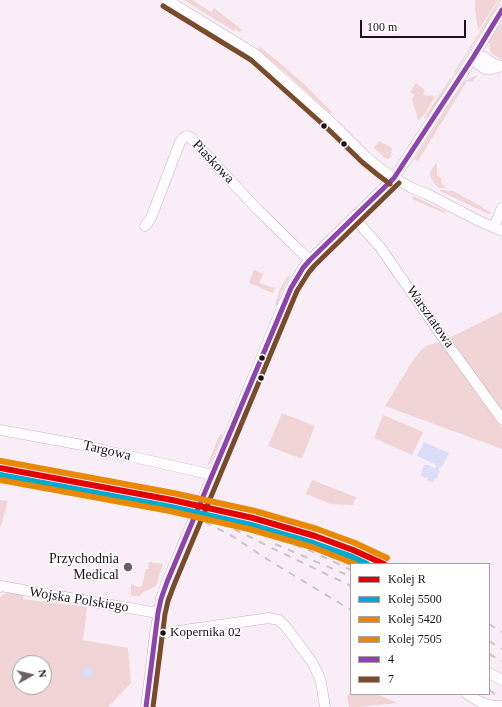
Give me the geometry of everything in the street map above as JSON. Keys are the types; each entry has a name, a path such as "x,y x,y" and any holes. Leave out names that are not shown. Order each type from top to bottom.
{"street":[{"path":"166,0 256,54 333,124 366,157 394,178 498,229 502,208"},
{"path":"146,707 161,599 289,293 303,268 310,260 394,178 474,56 502,10"},
{"path":"474,56 478,64 485,69 492,69 501,66"},
{"name":"Piaskowa","path":"145,226 151,218 180,142 187,136 190,137 257,208 310,260"},
{"name":"Warsztatowa","path":"354,218 380,246 439,332 502,419"},
{"name":"Targowa","path":"0,430 88,446 212,475"},
{"name":"Wojska Polskiego","path":"0,587 158,613"},
{"path":"164,633 269,618 279,620 312,662 321,682 325,707"},
{"path":"490,674 502,680"},
{"path":"470,695 480,702 494,706 502,706"}],"shaded area":[{"path":"184,0 192,0 211,12 214,8 242,30 239,32 235,29 234,31"},
{"path":"475,0 498,0 478,31 475,7"},
{"path":"499,0 501,0 481,33 479,32"},
{"path":"502,23 501,59 491,53 489,41 494,32"},
{"path":"479,33 480,34 455,73 454,72"},
{"path":"260,47 307,87 332,112 330,114 286,73 258,50"},
{"path":"478,75 473,81 467,81 418,161 414,159 464,82"},
{"path":"450,79 451,80 431,113 425,119 424,118"},
{"path":"416,83 425,90 423,94 426,96 432,95 435,97 424,115 419,120 412,99 415,95 410,92"},
{"path":"379,141 392,148 391,157 388,159 374,148"},
{"path":"437,162 437,176 441,178 441,183 447,188 439,188 432,180 430,174 431,170"},
{"path":"440,190 454,191 492,213 488,214"},
{"path":"413,196 445,211 444,213 412,199"},
{"path":"352,227 327,251 330,247"},
{"path":"327,251 309,270 303,279 309,269"},
{"path":"254,270 263,274 259,283 275,288 273,293 249,283"},
{"path":"288,276 290,277 281,293 277,306 275,305 279,291"},
{"path":"301,283 281,329 280,328"},
{"path":"502,312 502,412 449,338"},
{"path":"440,342 502,428 502,449 385,406 421,350 426,346"},
{"path":"246,409 248,410 233,441 232,440"},
{"path":"282,413 315,426 302,459 268,446"},
{"path":"383,415 423,432 412,455 374,438"},
{"path":"220,434 223,435 210,464 207,466"},
{"path":"312,480 356,497 353,505 330,504 306,494"},
{"path":"0,500 8,501 0,529"},
{"path":"149,562 163,564 156,586 142,593 140,596 131,596 131,584 138,587 142,586"},
{"path":"12,592 24,593 23,599 87,607 83,640 128,648 131,683 108,707 0,707 0,597 4,594"},
{"path":"347,695 379,695 397,703 349,707"}],"water":[{"path":"424,442 449,453 442,467 439,468 440,471 437,478 435,478 433,482 427,480 429,475 427,478 424,478 421,475 424,465 434,468 436,467 435,464 417,456"},
{"path":"88,666 92,668 94,672 92,676 88,678 84,676 82,672 84,668"}],"railway":[{"path":"0,478 149,505 191,516 232,536 350,609"},
{"path":"201,517 242,527 290,543 309,550 350,570"},
{"path":"234,529 350,586"},
{"path":"275,544 345,574"},
{"path":"309,544 350,563"},
{"path":"490,625 502,632"},
{"path":"490,642 502,649"},
{"path":"490,655 502,661"},
{"path":"490,691 495,694"}],"rail line":[{"name":"5420","path":"1,461 173,493 255,511 317,529 355,543 387,558"},
{"name":"R","path":"0,468 172,500 253,518 315,536 353,550 382,563"},
{"name":"5500","path":"0,475 171,507 251,525 313,543 365,563"},
{"name":"7505","path":"0,480 170,511 249,529 312,547 352,563"}],"transit line":[{"name":"7","path":"163,6 251,60 328,129 362,162 390,184"},
{"name":"4","path":"146,707 161,599 291,288 303,268 310,260 394,178 474,56 502,10"},
{"name":"7","path":"153,707 168,601 297,291 315,265 399,183"}],"place":[{"name":"Przychodnia Medical","path":"128,567"},
{"name":"Kopernika 02","path":"163,633"}]}
